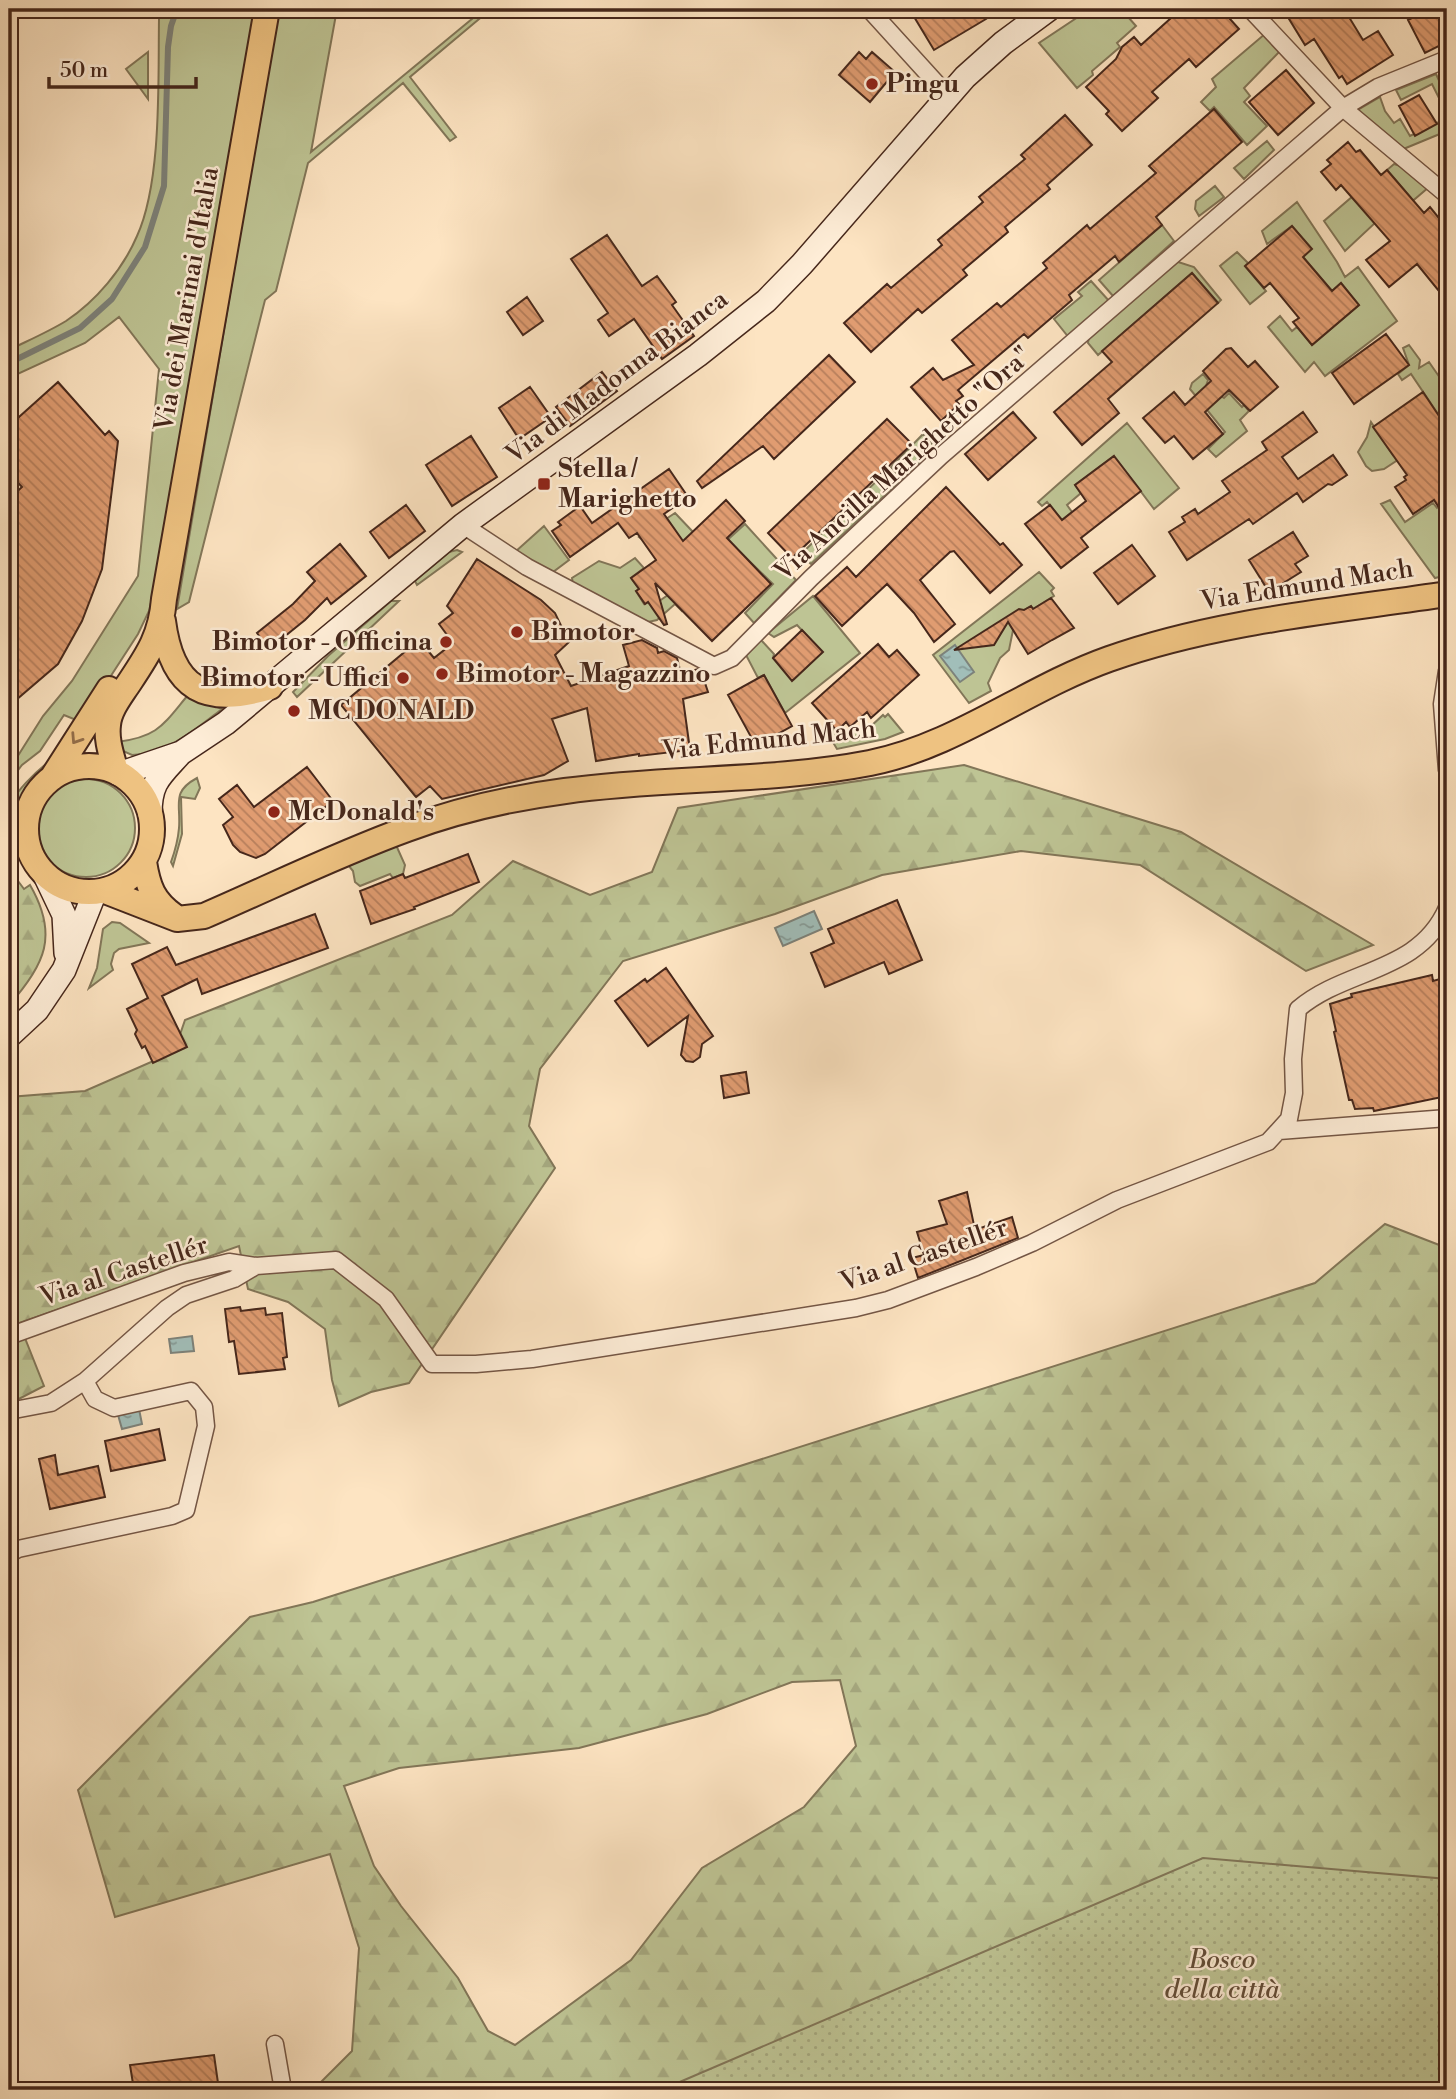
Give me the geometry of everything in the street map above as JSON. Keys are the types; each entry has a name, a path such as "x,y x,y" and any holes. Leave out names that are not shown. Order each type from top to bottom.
{"main road":[{"name":"Via dei Marinai d'Italia","path":"118,773 107,738 108,720 116,702 150,650 163,610 267,9"},
{"name":"Via di Madonna Bianca","path":"150,814 150,793 159,777 181,753 226,723 463,525 698,355 766,301 802,264 965,77 1003,43 1048,9"},
{"name":"Via Edmund Mach","path":"177,919 204,916 406,829 463,812 565,791 825,769 872,762 947,737 1052,684 1103,661 1147,646 1198,632 1447,594"},
{"name":"Via dei Marinai d'Italia","path":"52,778 163,610"},
{"path":"163,610 172,660 189,684 222,696 249,694 270,687"},
{"name":"Via di Madonna Bianca","path":"118,773 181,753"},
{"path":"9,1036 37,1010 67,964 100,891 129,879 144,862 152,831 144,798 131,782 118,773 92,766 72,768 52,778 19,813 26,829 19,846 44,873 63,886 80,891 100,891 177,919"},
{"path":"144,862 153,894 160,906 177,919"},
{"path":"44,873 64,915 67,964"}],"street":[{"path":"869,9 948,96"},
{"path":"1250,9 1343,108 1447,195"},
{"name":"Via Ancilla Marighetto \"Ora\"","path":"463,525 527,567 714,666 732,658 811,578 941,456 1343,108 1378,87 1447,59"},
{"path":"1447,671 1442,704 1447,770"},
{"path":"1279,1131 1289,1119 1294,1093 1298,1009 1315,996 1412,953 1429,936 1447,908"},
{"path":"1279,1131 1447,1118"},
{"name":"Via al Castellér","path":"9,1336 184,1273 229,1262 256,1266 336,1261 386,1299 432,1364 476,1364 532,1359 822,1314 888,1300 976,1267 1032,1243 1117,1200 1268,1143 1279,1131"},
{"name":"Via al Castellér","path":"9,1411 51,1403 85,1381 167,1308 186,1295 234,1279 256,1266"},
{"path":"9,1554 18,1549 172,1516 186,1510 206,1426 202,1402 191,1391 114,1408 95,1398 85,1381"},
{"path":"275,2044 282,2090"}],"green space":[{"path":"162,9 256,9 158,574 149,611 138,634 81,722 64,715 40,751 22,765 9,782 9,770 43,716 72,681 138,576 159,369 119,317 85,343 9,378 9,350 59,325 88,304 116,272 137,236 145,213 155,159 159,19"},
{"path":"278,9 337,9 311,152 484,9 491,9 410,77 456,137 450,141 403,83 308,163 276,291 265,300 189,602 177,609"},
{"path":"1090,9 1121,9 1136,26 1117,43 1120,47 1077,88 1039,43"},
{"path":"1266,33 1282,49 1244,88 1250,96 1244,102 1267,126 1247,145 1214,107 1210,111 1201,102 1216,87 1212,79"},
{"path":"148,52 148,99 126,69"},
{"path":"1436,74 1447,98 1447,114 1432,84 1401,100 1396,90"},
{"path":"1380,97 1385,111 1394,123 1400,119 1410,136 1447,118 1447,131 1401,150 1356,111"},
{"path":"1267,141 1274,150 1244,179 1234,168"},
{"path":"1394,164 1404,167 1429,187 1395,216 1410,197 1387,170"},
{"path":"1215,186 1224,197 1199,216 1195,209 1196,201"},
{"path":"1353,196 1375,223 1345,251 1324,221"},
{"path":"1297,202 1345,277 1358,267 1397,321 1325,376 1314,362 1305,372 1268,327 1280,316 1292,331 1297,327 1312,345 1359,305 1341,283 1332,291 1303,257 1311,249 1292,226 1267,244 1262,231"},
{"path":"1162,225 1174,241 1113,296 1099,280"},
{"path":"1237,252 1248,263 1245,266 1266,291 1250,304 1220,266"},
{"path":"1175,261 1194,267 1221,300 1218,303 1192,273 1098,355 1088,343 1089,336"},
{"path":"1091,281 1110,302 1070,339 1054,319 1082,296 1078,292"},
{"path":"1409,345 1420,360 1419,368 1429,362 1447,388 1447,424 1411,374 1402,380 1398,374 1409,365 1403,348"},
{"path":"1203,374 1208,380 1206,386 1224,398 1229,393 1249,411 1240,420 1247,431 1216,457 1208,449 1225,432 1190,389 1192,383"},
{"path":"1371,422 1393,455 1419,446 1384,469 1372,471 1358,452 1367,437"},
{"path":"1127,423 1179,488 1154,509 1114,456 1075,485 1081,493 1067,505 1072,512 1062,520 1047,502 1042,506 1038,502"},
{"path":"923,434 935,447 902,480 891,467"},
{"path":"887,471 897,484 811,564 800,555"},
{"path":"1390,500 1405,522 1433,503 1437,508 1447,501 1447,575 1435,578 1381,504"},
{"path":"675,513 713,553 745,524 796,580 754,623 745,613 773,584 741,553 682,611 675,604 657,620 648,622 573,584 572,578 599,561 620,568 635,558 644,568 631,578 639,589 636,591 644,604 648,602 652,606 681,586 701,566 677,534 650,545 639,537"},
{"path":"544,526 569,560 553,572 515,552"},
{"path":"449,552 462,552 417,585 417,579"},
{"path":"1039,572 1054,588 1051,591 1054,596 1033,609 1031,606 1024,610 1013,630 1009,650 1000,658 988,683 991,691 969,703 933,655"},
{"path":"813,596 860,653 785,713 764,675 758,678 746,655 761,640 774,654 773,658 794,679 822,652 797,625 774,637 768,633"},
{"path":"391,601 399,601 297,697 293,692 328,656"},
{"path":"188,695 222,709 192,732 169,745 145,754 132,755 123,751 117,742 142,737 159,728"},
{"path":"888,714 903,732 885,739 837,749 825,729 831,724 837,735 850,730 851,732 870,727 883,715 885,717"},
{"path":"52,759 55,760 33,781 16,807 9,811 19,790"},
{"path":"964,765 1181,832 1373,945 1306,971 1140,865 1021,851 882,875 775,914 623,961 540,1069 529,1126 555,1168 409,1383 371,1392 339,1406 332,1380 325,1329 288,1302 248,1289 239,1246 19,1323 44,1386 9,1404 9,1097 85,1091 174,1052 185,1020 452,915 513,861 590,895 652,872 678,808"},
{"path":"197,778 200,788 195,799 181,797 182,834 173,866 171,862 179,832 180,794"},
{"path":"86,779 113,787 127,801 135,828 127,855 113,869 86,877 59,869 45,855 37,828 45,801 59,787"},
{"path":"396,845 405,865 403,874 393,878 390,874 360,886 355,882 353,871 348,865"},
{"path":"12,873 24,889 30,885 39,903 46,934 39,963 9,1005 9,875"},
{"path":"112,922 120,923 149,943 119,949 114,953 111,964 113,970 89,988 97,968 103,929"},
{"path":"1385,1224 1447,1248 1447,2090 313,2090 352,2051 359,1948 330,1854 115,1917 78,1790 250,1617 313,1602 1315,1283","holes":["840,1680 856,1746 804,1807 702,1868 631,1960 515,2045 488,2031 458,1978 401,1906 374,1866 344,1786 399,1768 579,1748 707,1714 792,1682"]},
{"name":"Bosco della città","path":"1203,1858 1447,1879 1447,2090 661,2090"}],"water":[{"path":"955,645 974,672 960,682 940,656"},
{"path":"814,911 822,929 783,946 775,928"},
{"path":"192,1336 194,1351 171,1353 169,1339"},
{"path":"139,1409 142,1424 122,1429 118,1415"}],"building":[{"path":"923,9 980,9 986,19 934,50 913,15"},
{"path":"1181,9 1221,9 1239,29 1196,67 1189,59 1152,92 1158,98 1122,131 1106,114 1109,111 1086,87 1116,59 1122,47 1134,37 1141,45"},
{"path":"1294,9 1344,9 1363,40 1378,31 1393,55 1347,84 1342,76 1339,78 1314,39 1305,45 1286,14"},
{"path":"1429,9 1447,9 1447,42 1425,53 1408,20"},
{"path":"859,52 866,59 872,52 895,72 870,102 839,75"},
{"path":"1286,70 1314,103 1278,135 1249,102"},
{"path":"1419,95 1437,124 1415,136 1399,106"},
{"path":"1214,109 1242,142 1156,217 1162,225 1119,262 1115,256 1069,295 1072,300 1028,338 1024,334 958,390 963,396 956,401 959,404 941,421 911,387 933,368 943,380 974,365 952,340 997,303 1001,307 1047,268 1043,263 1087,225 1090,229 1156,173 1149,166"},
{"path":"1065,115 1092,145 1047,185 1050,189 1005,227 1008,232 963,270 967,275 922,313 918,309 871,352 844,323 887,284 891,288 942,245 938,240 983,202 979,197 1025,159 1021,155"},
{"path":"1348,142 1356,152 1360,150 1381,175 1387,170 1424,213 1430,207 1447,228 1447,301 1417,264 1389,287 1366,260 1390,241 1341,185 1336,190 1321,172 1331,164 1327,160"},
{"path":"1292,226 1312,249 1303,257 1332,291 1341,283 1359,305 1312,345 1293,322 1299,318 1270,283 1264,288 1245,266"},
{"path":"607,235 642,286 657,276 676,302 672,305 694,336 662,359 634,319 609,336 598,320 608,313 571,259"},
{"path":"1192,273 1218,303 1108,399 1119,413 1082,445 1054,412 1112,362 1102,351"},
{"path":"527,297 543,321 523,335 507,312"},
{"path":"1386,334 1409,365 1354,404 1332,373"},
{"path":"1231,348 1248,367 1255,361 1278,387 1250,411 1229,390 1205,412 1223,434 1193,459 1174,436 1165,443 1143,418 1174,392 1185,405 1211,381 1203,371 1226,349"},
{"path":"829,355 855,382 774,459 763,446 702,488 697,481"},
{"path":"602,372 617,391 570,426 556,407"},
{"path":"58,382 105,435 109,431 118,441 102,569 82,621 58,664 9,706 9,499 22,487 9,473 9,426"},
{"path":"530,387 551,417 519,439 499,408"},
{"path":"1423,392 1447,428 1447,520 1434,500 1413,514 1395,487 1406,480 1404,477 1407,475 1373,427"},
{"path":"1013,412 1036,438 988,480 965,454"},
{"path":"1303,412 1317,432 1282,457 1298,479 1333,455 1347,475 1332,485 1328,484 1303,502 1297,493 1253,524 1249,519 1187,560 1169,532 1185,522 1182,517 1195,509 1198,514 1230,492 1222,481 1267,450 1262,442"},
{"path":"887,419 912,444 792,558 768,533"},
{"path":"471,436 497,477 452,506 426,465"},
{"path":"1114,456 1141,491 1081,538 1088,547 1061,568 1025,524 1050,505 1062,520 1086,501 1075,485"},
{"path":"669,469 688,497 664,514 683,541 726,500 745,521 727,538 771,584 712,641 655,583 667,624 664,625 648,602 645,604 631,578 656,560 637,533 629,538 618,523 570,557 552,531 561,525 558,522 580,506 592,523"},
{"path":"946,487 1022,565 990,593 954,551 950,552 920,580 955,624 934,642 914,613 887,584 842,626 815,596 847,567 856,577"},
{"path":"406,505 425,531 389,558 370,532"},
{"path":"1293,532 1308,556 1295,564 1301,572 1269,592 1249,560"},
{"path":"340,544 366,576 331,604 327,598 269,649 257,633 293,604 315,581 307,572"},
{"path":"1132,545 1155,576 1118,604 1094,573"},
{"path":"477,559 541,600 555,613 569,642 555,655 571,686 629,666 623,645 642,640 657,648 658,653 664,651 677,658 681,674 698,669 701,671 708,692 683,699 690,750 596,761 587,708 552,719 568,761 544,775 442,799 430,786 416,797 341,705 419,640 434,658 453,643 439,624 453,613 447,606"},
{"path":"1051,598 1074,628 1028,654 1008,622 994,645 954,650 1019,609 1024,610 1031,606 1033,609"},
{"path":"802,630 823,652 792,681 773,658"},
{"path":"878,644 889,657 897,650 919,675 871,718 867,712 850,727 846,722 837,731 812,703"},
{"path":"764,675 792,726 756,746 728,695"},
{"name":"McDonald's","path":"307,767 333,801 265,854 256,858 240,852 233,845 223,825 233,817 219,799 237,785 254,807"},
{"path":"468,854 479,882 371,924 360,891 403,874 405,878"},
{"path":"897,900 922,960 889,974 884,962 825,987 811,953 834,943 828,929"},
{"path":"315,914 328,948 202,994 197,979 162,996 187,1047 153,1063 145,1046 142,1048 135,1034 137,1030 127,1009 148,998 132,964 167,947 176,965"},
{"path":"666,968 713,1036 702,1044 700,1057 693,1062 686,1061 681,1055 688,1016 648,1046 615,1001 645,979 647,982"},
{"path":"1432,975 1433,981 1447,977 1447,1020 1440,1021 1447,1050 1447,1096 1374,1111 1373,1108 1355,1109 1352,1100 1349,1100 1330,1004 1352,997 1351,994"},
{"path":"746,1072 749,1093 724,1098 721,1076"},
{"path":"967,1192 975,1230 1012,1217 1018,1238 918,1278 912,1258 924,1255 917,1232 947,1224 939,1201"},
{"path":"240,1307 241,1311 265,1308 266,1315 282,1313 287,1357 283,1358 285,1369 239,1374 234,1341 229,1342 225,1309"},
{"path":"159,1429 165,1460 111,1471 105,1441"},
{"path":"55,1455 58,1475 98,1466 105,1497 50,1509 39,1459"},
{"path":"214,2055 219,2090 134,2090 130,2065"}],"waterway":[{"path":"9,363 80,328 112,299 145,247 164,186 168,47 177,9"}],"place":[{"name":"Pingu","path":"872,84"},
{"name":"Stella / Marighetto","path":"544,484"},
{"name":"Bimotor","path":"517,632"},
{"name":"Bimotor - Officina","path":"446,642"},
{"name":"Bimotor - Magazzino","path":"442,674"},
{"name":"Bimotor - Uffici","path":"403,678"},
{"name":"MC DONALD","path":"294,711"},
{"name":"McDonald's","path":"274,812"}]}
